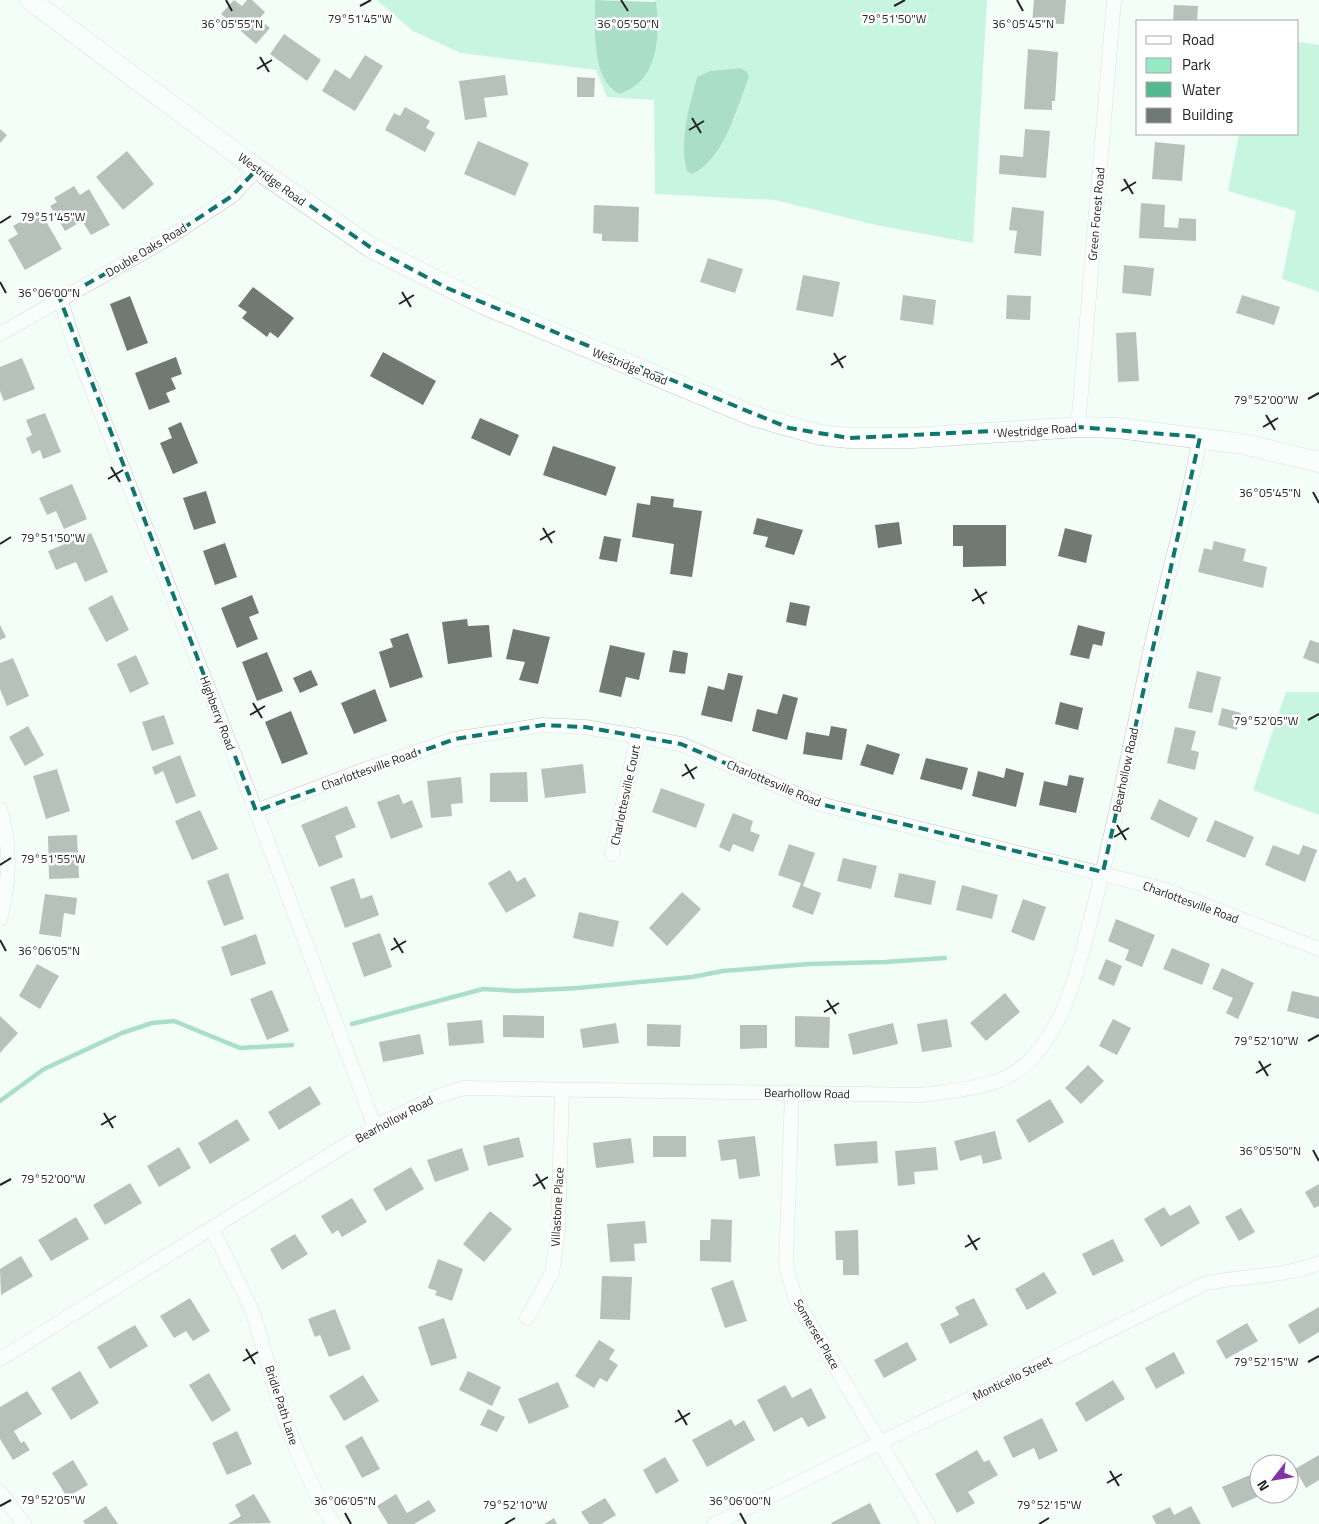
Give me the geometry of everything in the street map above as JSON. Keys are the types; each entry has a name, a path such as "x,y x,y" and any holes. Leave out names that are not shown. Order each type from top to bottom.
{"main road":[{"name":"Westridge Road","path":"30,0 257,169 370,247 447,288 574,343 764,420 820,435 849,438 913,438 1078,427 1118,428 1244,444 1319,462"}],"street":[{"name":"Green Forest Road","path":"1078,427 1114,0"},
{"name":"Double Oaks Road","path":"0,334 162,242 232,196 257,169"},
{"name":"Highberry Road","path":"60,299 81,360 256,811 375,1127"},
{"name":"Bearhollow Road","path":"0,1359 375,1127 438,1096 464,1088 921,1095 985,1086 1014,1074 1033,1057 1052,1032 1071,992 1103,872 1200,437"},
{"name":"Charlottesville Road","path":"256,811 366,768 454,739 543,725 585,728 638,735 681,744 820,804 1103,872 1163,889 1319,949"},
{"name":"Charlottesville Court","path":"612,854 638,735"},
{"path":"0,809 7,844 8,873 6,898 0,919"},
{"name":"Villastone Place","path":"527,1318 552,1273 558,1231 562,1090"},
{"name":"Somerset Place","path":"792,1092 786,1266 796,1300 882,1442 928,1524"},
{"name":"Bridle Path Lane","path":"212,1229 252,1310 284,1418 298,1454 320,1502 334,1524"},
{"name":"Monticello Street","path":"714,1524 1206,1283 1234,1278 1288,1274 1319,1263"},
{"path":"0,1492 24,1524"}],"highlighted area":[{"path":"257,169 370,247 447,288 789,428 849,438 1078,427 1200,437 1103,872 820,804 681,744 585,727 543,725 455,739 256,811 60,299 162,242 232,196"}],"green space":[{"path":"377,0 595,0 595,38 599,65 603,77 610,87 619,94 655,0 987,0 973,243 876,225 775,200 655,194 654,100 607,97 596,70 461,53 413,31","holes":["739,68 749,77 734,120 685,136 690,103 697,77 710,71"]},
{"path":"1299,42 1319,45 1319,292 1282,279 1296,211 1228,191 1239,135 1299,135"},
{"path":"1286,692 1319,692 1319,815 1253,790"}],"water":[{"path":"595,0 656,2 657,43 649,69 632,88 619,94 610,87 603,77 599,65 595,38"},
{"path":"739,68 746,71 749,77 728,132 712,157 703,167 692,174 687,171 684,148 688,112 697,77 710,71"}],"building":[{"path":"234,0 242,6 247,0 252,0 265,12 259,19 270,28 256,44 221,14"},
{"path":"1034,0 1066,0 1064,24 1032,23"},
{"path":"1174,5 1198,6 1197,20 1173,20"},
{"path":"284,34 321,60 307,81 270,54"},
{"path":"1028,49 1058,52 1055,101 1052,101 1052,110 1024,109"},
{"path":"365,55 383,66 355,111 322,91 335,69 350,79"},
{"path":"505,75 508,95 484,98 487,117 465,120 459,81"},
{"path":"577,77 595,78 594,97 577,97"},
{"path":"405,107 430,121 426,128 435,133 425,152 385,130 394,113 400,116"},
{"path":"0,129 7,135 0,143"},
{"path":"1025,129 1050,131 1046,178 999,174 1000,155 1023,157"},
{"path":"478,141 529,163 515,196 464,174"},
{"path":"1155,142 1185,145 1182,181 1152,179"},
{"path":"127,151 154,184 123,210 96,177"},
{"path":"74,186 80,195 89,189 110,225 91,235 82,221 65,231 50,206 57,202 54,198"},
{"path":"1141,203 1165,205 1164,227 1178,228 1179,218 1196,219 1196,241 1139,238"},
{"path":"594,205 639,207 638,242 602,241 602,234 593,233"},
{"path":"1012,207 1044,211 1041,256 1014,253 1017,231 1009,230"},
{"path":"40,211 62,249 25,270 8,240 18,234 13,226"},
{"path":"708,258 743,269 735,293 700,282"},
{"path":"1124,265 1154,268 1151,296 1122,293"},
{"path":"803,275 840,282 833,317 796,310"},
{"path":"253,287 294,318 278,338 270,332 267,337 242,318 247,312 238,306"},
{"path":"903,295 936,300 933,325 900,320"},
{"path":"1007,295 1031,296 1030,320 1006,319"},
{"path":"1242,295 1280,307 1274,325 1236,313"},
{"path":"130,296 148,343 127,351 110,304"},
{"path":"1136,332 1139,381 1118,382 1116,333"},
{"path":"383,352 436,381 423,405 370,376"},
{"path":"176,357 182,374 171,378 176,389 166,393 170,402 149,410 135,373"},
{"path":"22,358 35,389 4,401 0,391 0,367"},
{"path":"45,413 61,452 43,459 40,450 32,454 26,438 32,435 26,420"},
{"path":"480,418 519,435 510,456 471,438"},
{"path":"181,422 198,463 173,474 160,443 172,438 168,428"},
{"path":"553,446 616,467 606,496 543,475"},
{"path":"72,484 87,519 64,529 56,511 47,515 39,498"},
{"path":"206,491 216,523 194,530 183,498"},
{"path":"651,496 674,499 673,507 702,511 692,577 670,574 674,544 632,537 637,503 650,505"},
{"path":"757,518 803,530 794,555 765,547 768,537 753,534"},
{"path":"899,522 902,544 878,548 875,525"},
{"path":"953,525 1006,525 1006,566 963,567 963,546 953,546"},
{"path":"1065,528 1092,535 1086,563 1058,556"},
{"path":"91,533 108,572 85,582 76,562 56,570 48,551"},
{"path":"604,536 621,539 617,562 599,559"},
{"path":"1214,541 1246,549 1243,561 1267,567 1263,588 1198,572 1204,548 1212,550"},
{"path":"225,543 237,577 215,585 203,551"},
{"path":"112,595 129,630 106,642 88,608"},
{"path":"252,595 259,613 249,617 258,639 237,648 221,608"},
{"path":"790,602 810,606 806,626 786,622"},
{"path":"467,619 468,626 489,625 492,657 448,664 442,622"},
{"path":"0,625 6,637 0,640"},
{"path":"1078,625 1105,632 1102,646 1093,644 1089,659 1070,655"},
{"path":"513,629 550,637 538,684 519,680 525,662 506,659"},
{"path":"408,633 423,677 390,688 379,652 393,647 390,639"},
{"path":"1310,640 1319,643 1319,664 1303,658"},
{"path":"610,645 645,653 639,680 626,677 621,697 599,692"},
{"path":"673,650 688,653 685,674 669,672"},
{"path":"267,652 283,691 257,701 242,662"},
{"path":"136,655 149,684 130,693 117,664"},
{"path":"13,658 29,696 7,706 0,689 0,663"},
{"path":"311,670 318,685 300,693 293,678"},
{"path":"1197,671 1221,677 1212,713 1188,708"},
{"path":"728,673 743,676 732,722 701,715 708,686 724,690"},
{"path":"375,689 387,721 354,734 341,703"},
{"path":"783,694 798,698 787,740 752,731 757,709 777,714"},
{"path":"1060,702 1083,708 1078,730 1055,724"},
{"path":"1222,708 1241,713 1237,730 1218,725"},
{"path":"291,711 308,754 282,764 265,722"},
{"path":"164,715 174,744 152,751 142,722"},
{"path":"28,726 44,755 25,766 9,737"},
{"path":"831,726 847,729 842,760 803,754 806,732 829,736"},
{"path":"1175,727 1196,731 1191,750 1199,752 1195,770 1167,763"},
{"path":"867,744 900,754 893,775 860,765"},
{"path":"180,755 196,796 176,804 163,771 155,775 152,767"},
{"path":"926,758 968,768 962,790 920,779"},
{"path":"583,764 586,793 545,798 541,769"},
{"path":"1006,768 1024,773 1016,807 972,796 978,771 1004,778"},
{"path":"57,769 70,811 46,819 33,776"},
{"path":"527,772 528,802 490,802 490,773"},
{"path":"1069,775 1084,778 1076,813 1039,805 1044,781 1067,786"},
{"path":"461,777 463,803 451,804 452,816 431,818 427,781"},
{"path":"661,788 705,804 696,828 652,812"},
{"path":"399,794 403,804 412,800 423,827 391,839 377,802"},
{"path":"1159,799 1198,818 1189,838 1150,819"},
{"path":"347,806 356,827 335,836 343,857 319,867 301,825"},
{"path":"200,810 218,849 192,860 175,821"},
{"path":"733,813 753,821 750,831 760,835 753,852 733,844 730,852 719,847"},
{"path":"1215,820 1254,837 1245,858 1206,841"},
{"path":"77,835 79,878 49,879 48,836"},
{"path":"789,844 815,853 803,886 821,893 813,915 792,907 801,883 778,875"},
{"path":"1273,845 1299,855 1303,845 1317,850 1305,882 1265,865"},
{"path":"843,858 877,866 871,889 837,881"},
{"path":"510,870 517,882 525,877 536,896 506,913 488,883"},
{"path":"228,873 244,919 224,926 207,881"},
{"path":"899,873 936,881 931,905 894,897"},
{"path":"354,878 361,899 372,895 379,915 345,928 330,887"},
{"path":"962,885 998,895 992,919 956,910"},
{"path":"682,892 701,909 667,946 649,928"},
{"path":"45,894 77,898 75,915 64,913 61,937 39,934"},
{"path":"1023,899 1046,907 1034,941 1011,932"},
{"path":"579,912 619,921 613,947 573,938"},
{"path":"1116,919 1155,935 1142,967 1125,960 1129,950 1108,941"},
{"path":"380,933 392,967 364,977 352,943"},
{"path":"256,934 266,964 231,976 221,947"},
{"path":"1172,948 1210,964 1202,985 1163,969"},
{"path":"1106,959 1122,966 1114,986 1098,979"},
{"path":"37,964 59,976 40,1009 19,996"},
{"path":"1222,968 1254,983 1238,1019 1226,1013 1233,998 1212,989"},
{"path":"272,990 289,1031 267,1040 250,999"},
{"path":"1292,991 1319,997 1319,1019 1287,1011"},
{"path":"1005,993 1020,1012 986,1041 970,1023"},
{"path":"503,1015 544,1016 544,1038 503,1037"},
{"path":"0,1016 18,1033 0,1053"},
{"path":"795,1016 830,1017 829,1048 795,1047"},
{"path":"947,1019 952,1047 922,1052 917,1024"},
{"path":"1113,1019 1131,1028 1117,1055 1099,1046"},
{"path":"482,1020 484,1043 449,1046 447,1023"},
{"path":"616,1023 619,1043 583,1048 580,1029"},
{"path":"893,1023 898,1044 853,1055 848,1034"},
{"path":"647,1024 681,1025 680,1047 647,1046"},
{"path":"740,1025 767,1025 767,1048 740,1049"},
{"path":"420,1034 424,1054 383,1062 379,1042"},
{"path":"1088,1065 1104,1081 1081,1104 1065,1088"},
{"path":"310,1086 321,1104 279,1130 268,1112"},
{"path":"1050,1099 1064,1122 1029,1143 1016,1120"},
{"path":"237,1119 250,1140 210,1164 198,1143"},
{"path":"995,1131 1002,1159 983,1164 981,1155 960,1161 954,1141"},
{"path":"653,1136 686,1136 686,1157 653,1157"},
{"path":"755,1136 760,1176 739,1179 736,1159 721,1161 718,1140"},
{"path":"519,1137 524,1157 488,1166 483,1146"},
{"path":"631,1138 634,1163 596,1168 593,1143"},
{"path":"877,1141 878,1163 836,1166 834,1144"},
{"path":"179,1147 191,1168 159,1187 147,1166"},
{"path":"936,1147 938,1170 914,1172 915,1184 898,1186 895,1151"},
{"path":"462,1148 469,1170 435,1182 427,1160"},
{"path":"411,1167 424,1189 386,1211 373,1189"},
{"path":"130,1183 142,1203 105,1225 93,1205"},
{"path":"1319,1184 1319,1206 1314,1208 1305,1192"},
{"path":"352,1198 367,1222 342,1237 338,1230 332,1234 321,1216"},
{"path":"1190,1205 1200,1223 1161,1247 1144,1219 1164,1207 1170,1216"},
{"path":"1241,1208 1255,1232 1239,1241 1225,1217"},
{"path":"490,1211 512,1229 484,1262 463,1244"},
{"path":"76,1217 89,1239 51,1261 38,1240"},
{"path":"711,1219 732,1220 731,1262 700,1261 700,1240 710,1240"},
{"path":"645,1221 647,1243 634,1244 635,1261 610,1262 607,1224"},
{"path":"858,1230 859,1275 843,1275 843,1260 836,1260 835,1231"},
{"path":"295,1234 308,1254 282,1270 270,1249"},
{"path":"1113,1239 1124,1261 1093,1276 1082,1254"},
{"path":"21,1256 33,1276 1,1295 0,1269"},
{"path":"438,1259 463,1269 452,1301 435,1295 437,1291 428,1288"},
{"path":"1044,1272 1057,1293 1027,1310 1015,1289"},
{"path":"602,1276 632,1277 630,1320 600,1319"},
{"path":"733,1280 747,1321 725,1328 711,1288"},
{"path":"190,1298 210,1331 193,1341 186,1331 174,1338 160,1316"},
{"path":"974,1298 988,1325 950,1344 940,1324 959,1315 955,1307"},
{"path":"1319,1307 1319,1332 1299,1344 1288,1325"},
{"path":"335,1309 351,1349 329,1357 320,1335 315,1337 308,1319"},
{"path":"444,1318 457,1358 431,1366 418,1327"},
{"path":"1247,1323 1258,1341 1226,1359 1216,1341"},
{"path":"135,1325 148,1346 110,1369 97,1347"},
{"path":"599,1340 615,1350 609,1359 618,1365 607,1382 600,1378 594,1388 575,1376"},
{"path":"907,1342 917,1360 884,1378 874,1360"},
{"path":"1174,1352 1185,1373 1156,1389 1145,1368"},
{"path":"80,1371 99,1403 71,1420 51,1388"},
{"path":"468,1371 501,1387 492,1406 459,1390"},
{"path":"209,1373 231,1410 212,1422 189,1385"},
{"path":"363,1375 379,1401 344,1421 329,1396"},
{"path":"1113,1380 1125,1399 1086,1422 1075,1403"},
{"path":"558,1382 569,1407 529,1424 518,1399"},
{"path":"785,1385 792,1398 811,1388 826,1418 808,1427 802,1417 774,1432 757,1400"},
{"path":"27,1391 42,1414 14,1431 21,1443 24,1441 30,1450 13,1460 0,1439 0,1407"},
{"path":"488,1409 505,1417 497,1432 480,1425"},
{"path":"1042,1418 1058,1451 1039,1460 1034,1448 1013,1458 1003,1437"},
{"path":"731,1419 735,1426 744,1420 755,1440 707,1467 692,1440"},
{"path":"237,1431 252,1464 227,1475 212,1443"},
{"path":"362,1436 380,1469 362,1478 345,1446"},
{"path":"977,1450 984,1462 989,1460 998,1475 968,1492 975,1503 957,1513 935,1474"},
{"path":"1319,1455 1319,1480 1306,1488 1299,1476 1299,1467"},
{"path":"665,1457 679,1481 656,1494 643,1470"},
{"path":"73,1460 88,1485 67,1497 52,1473"},
{"path":"1249,1475 1249,1501 1232,1508 1222,1487"},
{"path":"254,1494 271,1523 228,1524 241,1516 235,1505"},
{"path":"396,1494 407,1513 429,1500 436,1511 414,1524 388,1524 377,1506"},
{"path":"605,1498 616,1515 601,1524 589,1524 581,1512"},
{"path":"870,1503 881,1524 831,1523"},
{"path":"106,1506 118,1524 85,1524 83,1521"},
{"path":"1191,1506 1201,1524 1156,1524 1152,1516 1170,1507 1174,1515"},
{"path":"554,1518 557,1524 544,1524"}],"waterway":[{"path":"352,1024 483,989 517,991 578,988 692,977 723,971 809,964 945,958"},
{"path":"0,1101 44,1069 122,1033 152,1023 174,1021 240,1048 292,1045"}]}
